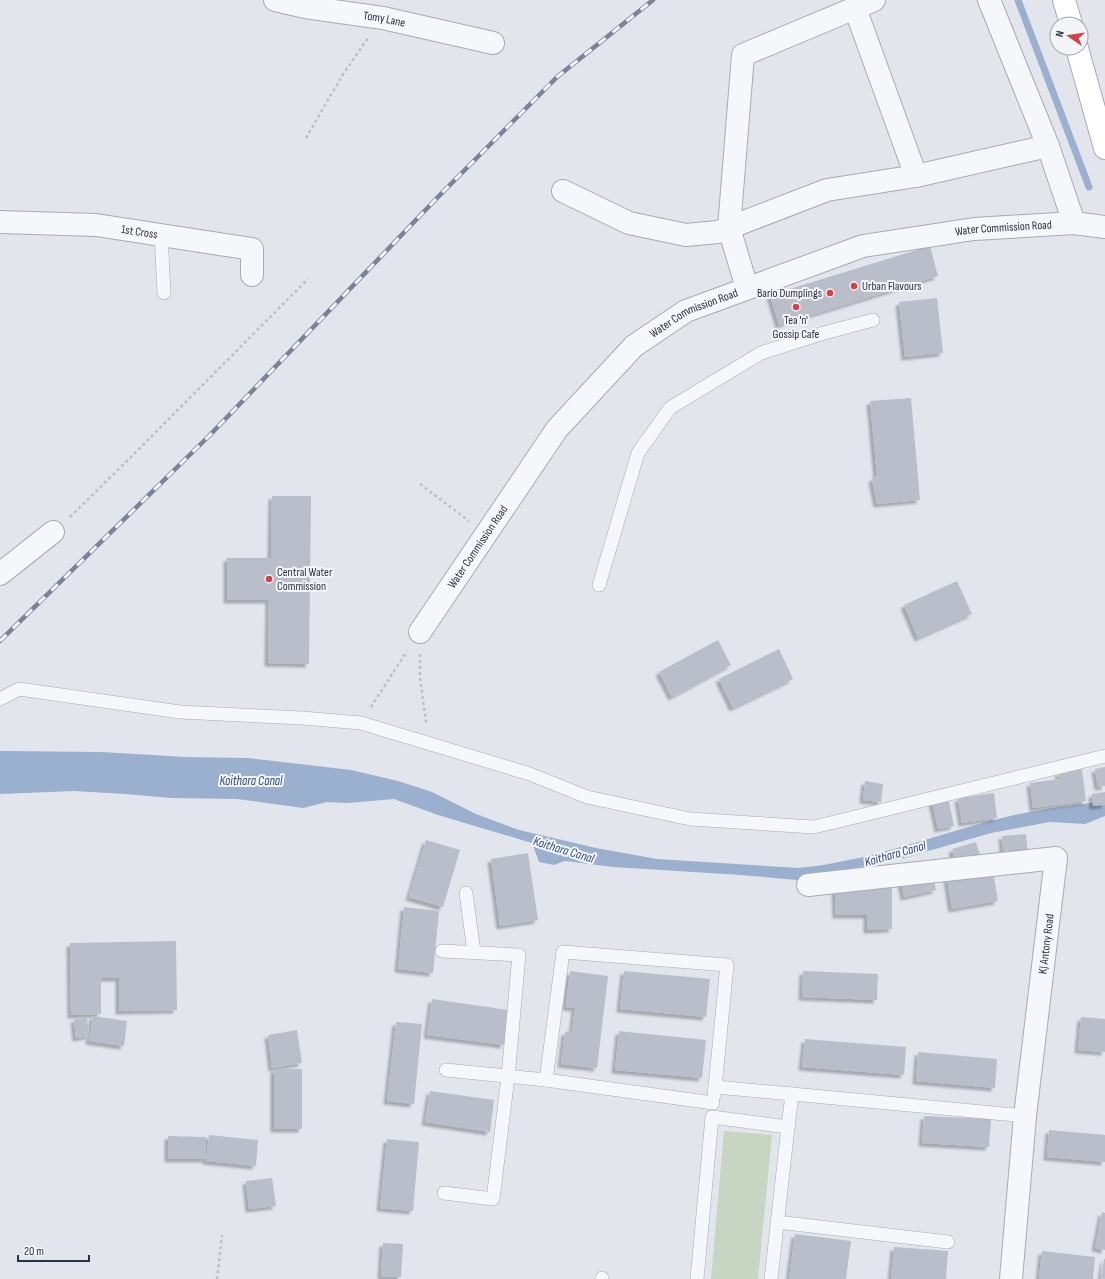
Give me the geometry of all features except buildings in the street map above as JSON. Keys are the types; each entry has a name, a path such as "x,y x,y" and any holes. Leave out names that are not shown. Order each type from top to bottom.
{"street":[{"name":"Tomy Lane","path":"275,0 305,7 383,18 493,43"},
{"path":"989,0 1048,146 1074,222"},
{"path":"1064,0 1069,16"},
{"path":"747,288 729,228 742,55 864,4 916,176"},
{"path":"1079,56 1105,148"},
{"path":"563,191 629,223 686,234 718,232 827,190 916,176 1048,146"},
{"name":"1st Cross","path":"0,222 96,225 252,249 252,275"},
{"name":"Water Commission Road","path":"420,632 557,429 634,346 686,311 863,246 974,229 1074,222 1105,227"},
{"path":"0,574 53,532"},
{"name":"KJ Antony Road","path":"808,885 1056,858 1025,1116 1010,1279"}],"lane":[{"path":"161,234 164,293"},
{"path":"599,585 638,453 670,408 761,353 824,333 873,320"},
{"path":"0,700 19,689 180,712 302,718 361,723 428,745 530,774 594,799 690,819 814,827 1105,756"},
{"path":"466,893 474,952"},
{"path":"442,951 519,955 508,1077 493,1199 444,1193"},
{"path":"546,1080 563,952 727,964 714,1087 697,1279"},
{"path":"446,1070 546,1080 713,1103"},
{"path":"714,1087 1025,1116"},
{"path":"771,1279 792,1094"},
{"path":"712,1117 788,1127"},
{"path":"778,1222 948,1242"}],"path":[{"path":"306,138 342,76 383,18"},
{"path":"53,532 134,454 308,279"},
{"path":"420,484 486,535"},
{"path":"361,723 420,632"},
{"path":"420,632 420,677 428,745"},
{"path":"217,1279 222,1235"}],"green space":[{"path":"724,1131 772,1135 758,1279 711,1279"}],"water":[{"name":"Koithara Canal","path":"0,751 102,752 186,757 248,758 351,770 398,781 432,792 476,814 519,830 596,848 657,859 798,868 823,865 872,855 994,820 1035,811 1105,801 1105,816 1085,824 1050,822 991,833 904,858 797,880 613,867 565,861 554,865 539,862 532,843 438,815 394,799 348,803 327,802 303,808 237,799 171,798 74,791 0,794"}],"waterway":[{"path":"1018,0 1089,187"}],"railway":[{"path":"0,641 210,435 436,199 557,77 653,0"}],"place":[{"name":"Urban Flavours","path":"854,286"},
{"name":"Bario Dumplings","path":"830,293"},
{"name":"Tea 'n' Gossip Cafe","path":"796,307"},
{"name":"Central Water Commission","path":"269,579"}]}
